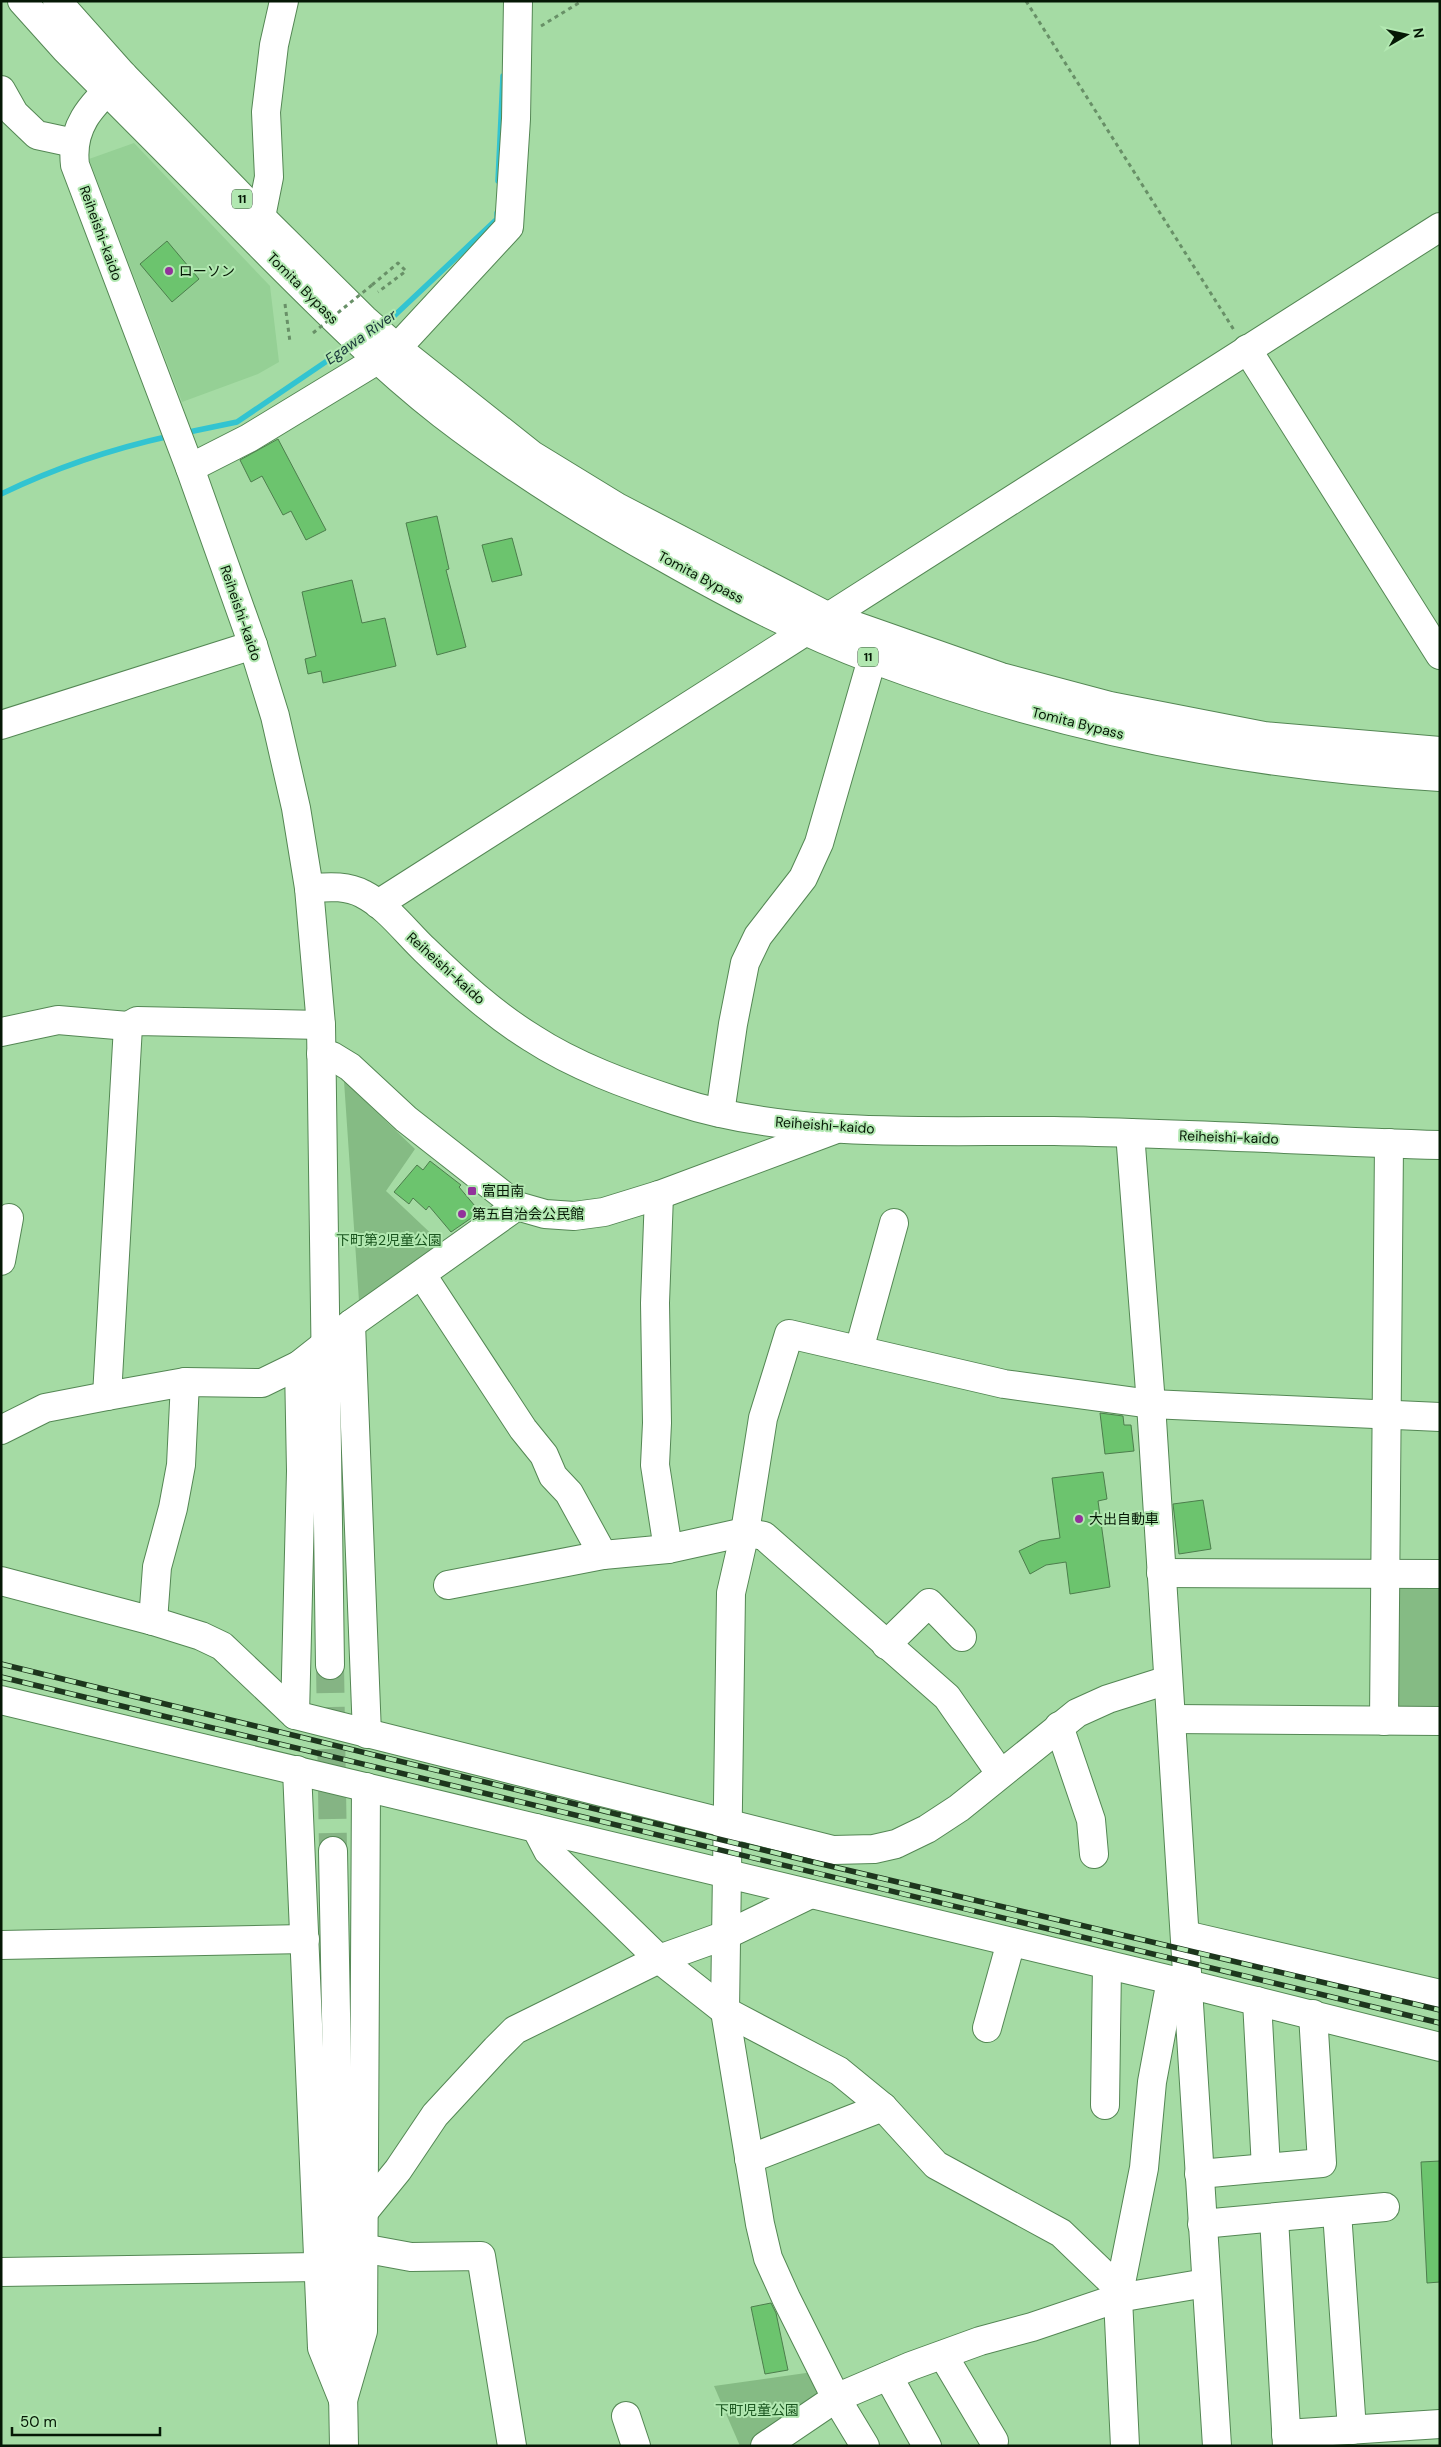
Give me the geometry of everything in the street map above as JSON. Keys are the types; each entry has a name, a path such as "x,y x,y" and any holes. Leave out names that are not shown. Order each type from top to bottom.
{"street":[{"name":"11","path":"22,1 115,83"},
{"name":"11","path":"57,1 115,83"},
{"path":"261,217 269,177 266,112 274,45 284,1"},
{"path":"190,468 249,438 383,350 509,226 516,119 518,1"},
{"name":"Reiheishi-kaido","path":"115,83 86,116 79,127 74,144 75,165 190,468 253,645 285,756 309,888 350,889 364,894 378,904 454,977 532,1038 561,1054 619,1080 677,1102 720,1113 755,1120 837,1128 1130,1133 1440,1145"},
{"name":"Tomita Bypass","path":"115,83 261,217 356,326"},
{"name":"Tomita Bypass","path":"115,83 356,326 383,350 440,412 516,468 599,521 730,594 816,623 1110,706 1264,736 1440,751"},
{"path":"1,90 14,112 37,135 74,144"},
{"path":"378,904 1440,226"},
{"path":"1246,349 1440,655"},
{"name":"Tomita Bypass","path":"816,623 872,659 995,701 1134,737 1264,761 1440,777"},
{"path":"1,725 253,645"},
{"path":"720,1113 733,1024 745,963 758,936 803,878 819,843 872,659"},
{"path":"309,888 321,1025 330,1665"},
{"path":"1,1032 58,1020 128,1026 137,1021 321,1025"},
{"path":"107,1396 128,1026"},
{"path":"321,1054 332,1056 350,1067 406,1119 517,1206 545,1214 574,1216 604,1212 659,1195 837,1128"},
{"path":"1125,2446 1118,2298 1144,2168 1152,2082 1180,1982 1186,1934 1151,1404 1130,1133"},
{"path":"1384,1721 1389,1143"},
{"path":"659,1195 655,1303 657,1423 655,1465 668,1548"},
{"path":"1,1430 45,1408 107,1396 185,1382 262,1383 299,1364 351,1324 517,1206"},
{"path":"1,1261 9,1218"},
{"path":"859,1350 894,1222"},
{"path":"422,1275 523,1429 544,1455 553,1476 569,1493 603,1555"},
{"path":"351,1324 367,1734"},
{"path":"865,2446 836,2398 768,2258 760,2224 725,2012 731,1593 745,1532 763,1418 789,1334 1004,1384 1151,1404 1440,1417"},
{"path":"295,1715 301,1470 299,1364"},
{"path":"153,1621 157,1567 173,1508 181,1465 185,1382"},
{"path":"448,1585 603,1555 668,1548 745,1532 764,1536 947,1697 1000,1773"},
{"path":"1162,1573 1440,1574"},
{"path":"1,1581 153,1621 201,1636 222,1646 295,1715 833,1850 874,1848 896,1844 927,1829 959,1808 1000,1773 1077,1713 1108,1698 1168,1680"},
{"path":"886,1645 929,1604 962,1637"},
{"path":"1,1700 1313,2014 1440,2047"},
{"path":"1171,1719 1440,1720"},
{"path":"1059,1726 1091,1820 1094,1854"},
{"path":"296,1770 322,2348 343,2400"},
{"path":"343,2400 363,2331 366,1787"},
{"path":"536,1828 548,1851 660,1959 725,2012 839,2071 883,2107 936,2165 1061,2233 1112,2282 1118,2298"},
{"path":"332,1851 344,2446"},
{"path":"363,2214 398,2170 435,2115 515,2030 660,1959 726,1935 811,1894"},
{"path":"1186,1934 1440,1994"},
{"path":"1,1945 305,1939"},
{"path":"987,2028 1011,1942"},
{"path":"1106,2105 1107,1965"},
{"path":"1180,1982 1199,2174 1217,2446"},
{"path":"1257,2001 1266,2168"},
{"path":"1199,2174 1322,2164 1313,2014"},
{"path":"749,2158 883,2107"},
{"path":"1202,2224 1385,2207"},
{"path":"1337,2212 1352,2430"},
{"path":"1274,2218 1286,2440 1352,2430 1440,2424"},
{"path":"362,2248 411,2257 481,2256 512,2446"},
{"path":"1,2272 318,2267"},
{"path":"765,2446 836,2398 943,2355 1118,2298 1206,2283"},
{"path":"943,2355 994,2441"},
{"path":"888,2376 928,2446"},
{"path":"626,2416 636,2446"}],"path":[{"path":"517,40 582,1"},
{"path":"1026,1 1246,349"},
{"path":"307,327 313,333 398,263 406,271 378,292"},
{"path":"290,309 285,303 290,342"}],"shaded area":[{"path":"134,143 270,286 279,362 258,374 182,402 89,159"}],"green space":[{"name":"下町第2児童公園","path":"344,1081 415,1149 386,1191 440,1242 414,1263 359,1301"},
{"path":"1395,1580 1440,1581 1440,1709 1394,1709"},
{"name":"下町児童公園","path":"813,2372 822,2403 756,2446 740,2446 714,2386"}],"building":[{"name":"ローソン","path":"167,241 199,279 172,302 140,264"},
{"path":"278,439 326,530 306,540 291,511 283,515 262,476 251,482 240,460"},
{"path":"437,516 449,569 446,570 466,647 437,655 406,523"},
{"path":"512,538 522,575 492,582 482,545"},
{"path":"352,580 362,623 385,618 396,666 323,683 321,671 308,674 305,659 316,656 302,592"},
{"path":"430,1161 461,1185 459,1187 480,1212 451,1232 429,1206 426,1210 413,1198 409,1204 394,1192 417,1165 423,1170"},
{"path":"1100,1413 1123,1416 1124,1425 1131,1425 1134,1451 1105,1454"},
{"name":"大出自動車","path":"1103,1472 1107,1499 1098,1501 1110,1587 1070,1594 1066,1562 1046,1565 1030,1574 1019,1551 1040,1541 1060,1538 1052,1478"},
{"path":"1203,1500 1211,1549 1179,1554 1173,1504"},
{"path":"1440,2161 1440,2282 1427,2283 1421,2162"},
{"path":"771,2303 776,2313 788,2370 765,2374 751,2307"}],"waterway":[{"name":"Egawa River","path":"498,181 503,76"},
{"name":"Egawa River","path":"380,325 394,316 497,219 497,213"},
{"name":"Egawa River","path":"184,433 237,422 352,344"},
{"name":"Egawa River","path":"1,494 84,460 170,436"}],"tunnel":[{"path":"330,1665 333,1851"}],"railway":[{"path":"1,1664 813,1862 1440,2010"},
{"path":"1,1677 1440,2023"}],"place":[{"name":"ローソン","path":"169,271"},
{"name":"富田南","path":"472,1191"},
{"name":"第五自治会公民館","path":"462,1214"},
{"name":"大出自動車","path":"1079,1519"}]}
